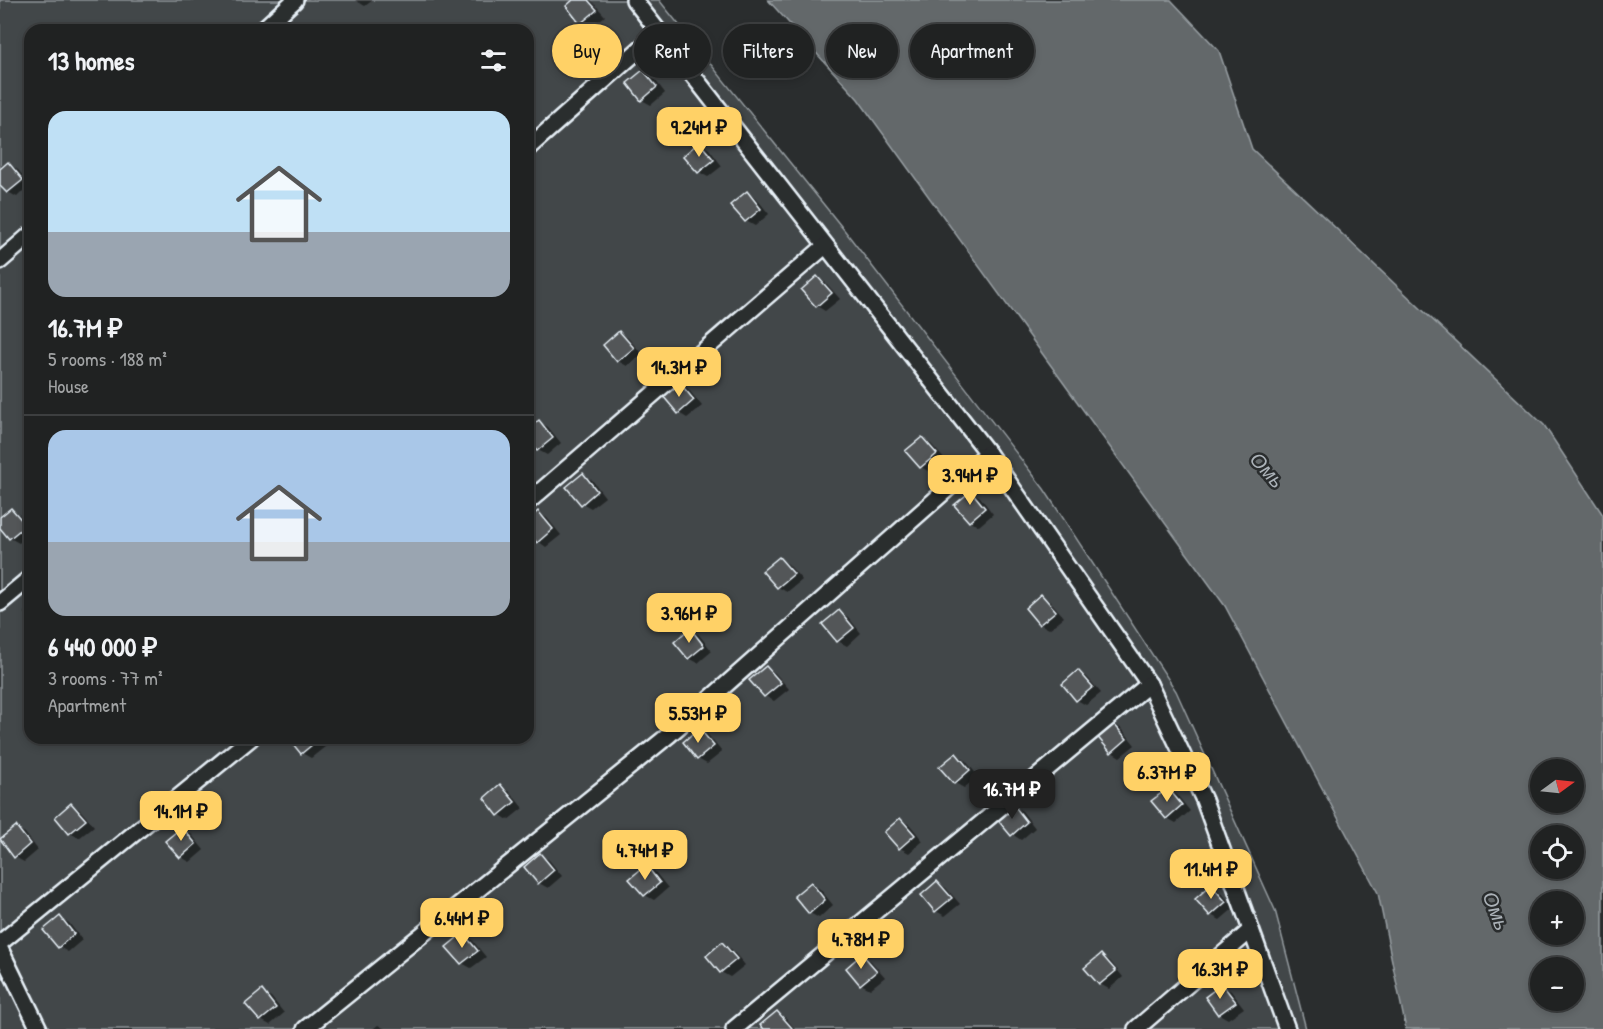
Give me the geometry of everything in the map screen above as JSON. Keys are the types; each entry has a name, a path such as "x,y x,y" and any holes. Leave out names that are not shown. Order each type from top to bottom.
{"lane":[{"path":"269,24 295,0"},
{"path":"634,0 653,24"},
{"path":"534,143 634,54"},
{"path":"695,78 988,453 1149,684 1204,800 1287,1029"},
{"path":"0,261 24,240"},
{"path":"534,497 825,246"},
{"path":"305,1029 669,735 988,453"},
{"path":"0,603 24,583"},
{"path":"734,1029 1149,684"},
{"path":"0,943 244,744"},
{"path":"1136,1029 1251,930"},
{"path":"0,950 39,1029"}],"shaded area":[{"path":"0,0 659,0 678,24 634,24 634,78 711,78 711,65 845,231 1044,489 1176,691 1275,910 1306,1029 0,1029"}],"water":[{"name":"Омь","path":"768,0 1171,0 1219,51 1252,149 1544,425 1603,515 1603,1029 1406,1029 1378,893 1225,606 858,99 839,78 898,78 898,24 826,24 826,64 814,51 814,24 790,24"}],"building":[{"path":"573,0 588,0 597,10 580,24 566,6"},
{"path":"634,77 650,78 657,87 641,101 627,83"},
{"path":"699,142 714,160 698,173 683,156"},
{"path":"8,162 23,180 7,193 0,186 0,169"},
{"path":"747,191 761,209 745,222 730,205"},
{"path":"817,276 832,293 816,307 801,290"},
{"path":"619,331 634,348 617,362 603,345"},
{"path":"679,382 694,400 678,414 663,396"},
{"path":"539,420 553,438 537,451 534,448 534,424"},
{"path":"922,437 937,454 920,468 905,451"},
{"path":"583,473 597,491 581,505 566,487"},
{"path":"971,491 985,508 969,522 954,505"},
{"path":"11,508 24,523 24,527 9,539 0,528 0,517"},
{"path":"538,511 553,529 537,543 534,539 534,515"},
{"path":"779,557 794,574 777,588 762,571"},
{"path":"1041,594 1056,611 1039,625 1025,608"},
{"path":"839,610 854,628 837,642 822,624"},
{"path":"690,628 704,646 688,659 674,642"},
{"path":"766,666 781,683 764,697 749,680"},
{"path":"1078,670 1093,687 1076,701 1062,684"},
{"path":"1112,722 1127,739 1111,753 1096,735"},
{"path":"699,728 714,746 697,760 683,742"},
{"path":"293,744 313,744 301,754"},
{"path":"956,753 970,770 954,784 939,767"},
{"path":"500,784 515,802 498,816 484,798"},
{"path":"1168,788 1182,805 1166,819 1151,801"},
{"path":"71,803 86,820 69,834 55,817"},
{"path":"1013,804 1027,822 1011,836 996,818"},
{"path":"900,818 915,835 899,849 884,832"},
{"path":"16,826 30,844 14,858 0,839"},
{"path":"182,827 196,844 180,858 165,841"},
{"path":"540,853 554,870 538,884 524,867"},
{"path":"646,865 660,883 644,896 629,879"},
{"path":"937,881 952,898 935,912 921,895"},
{"path":"811,882 825,900 809,914 794,896"},
{"path":"1211,885 1226,902 1210,916 1195,899"},
{"path":"60,916 74,934 58,948 43,930"},
{"path":"463,933 478,951 461,964 446,947"},
{"path":"722,942 737,959 720,973 706,956"},
{"path":"862,954 877,971 860,985 846,968"},
{"path":"1101,954 1116,971 1099,985 1084,968"},
{"path":"1222,984 1236,1002 1218,1015 1205,997"},
{"path":"262,990 276,1008 260,1021 245,1004"},
{"path":"777,1011 791,1029 764,1029 760,1025"}]}
